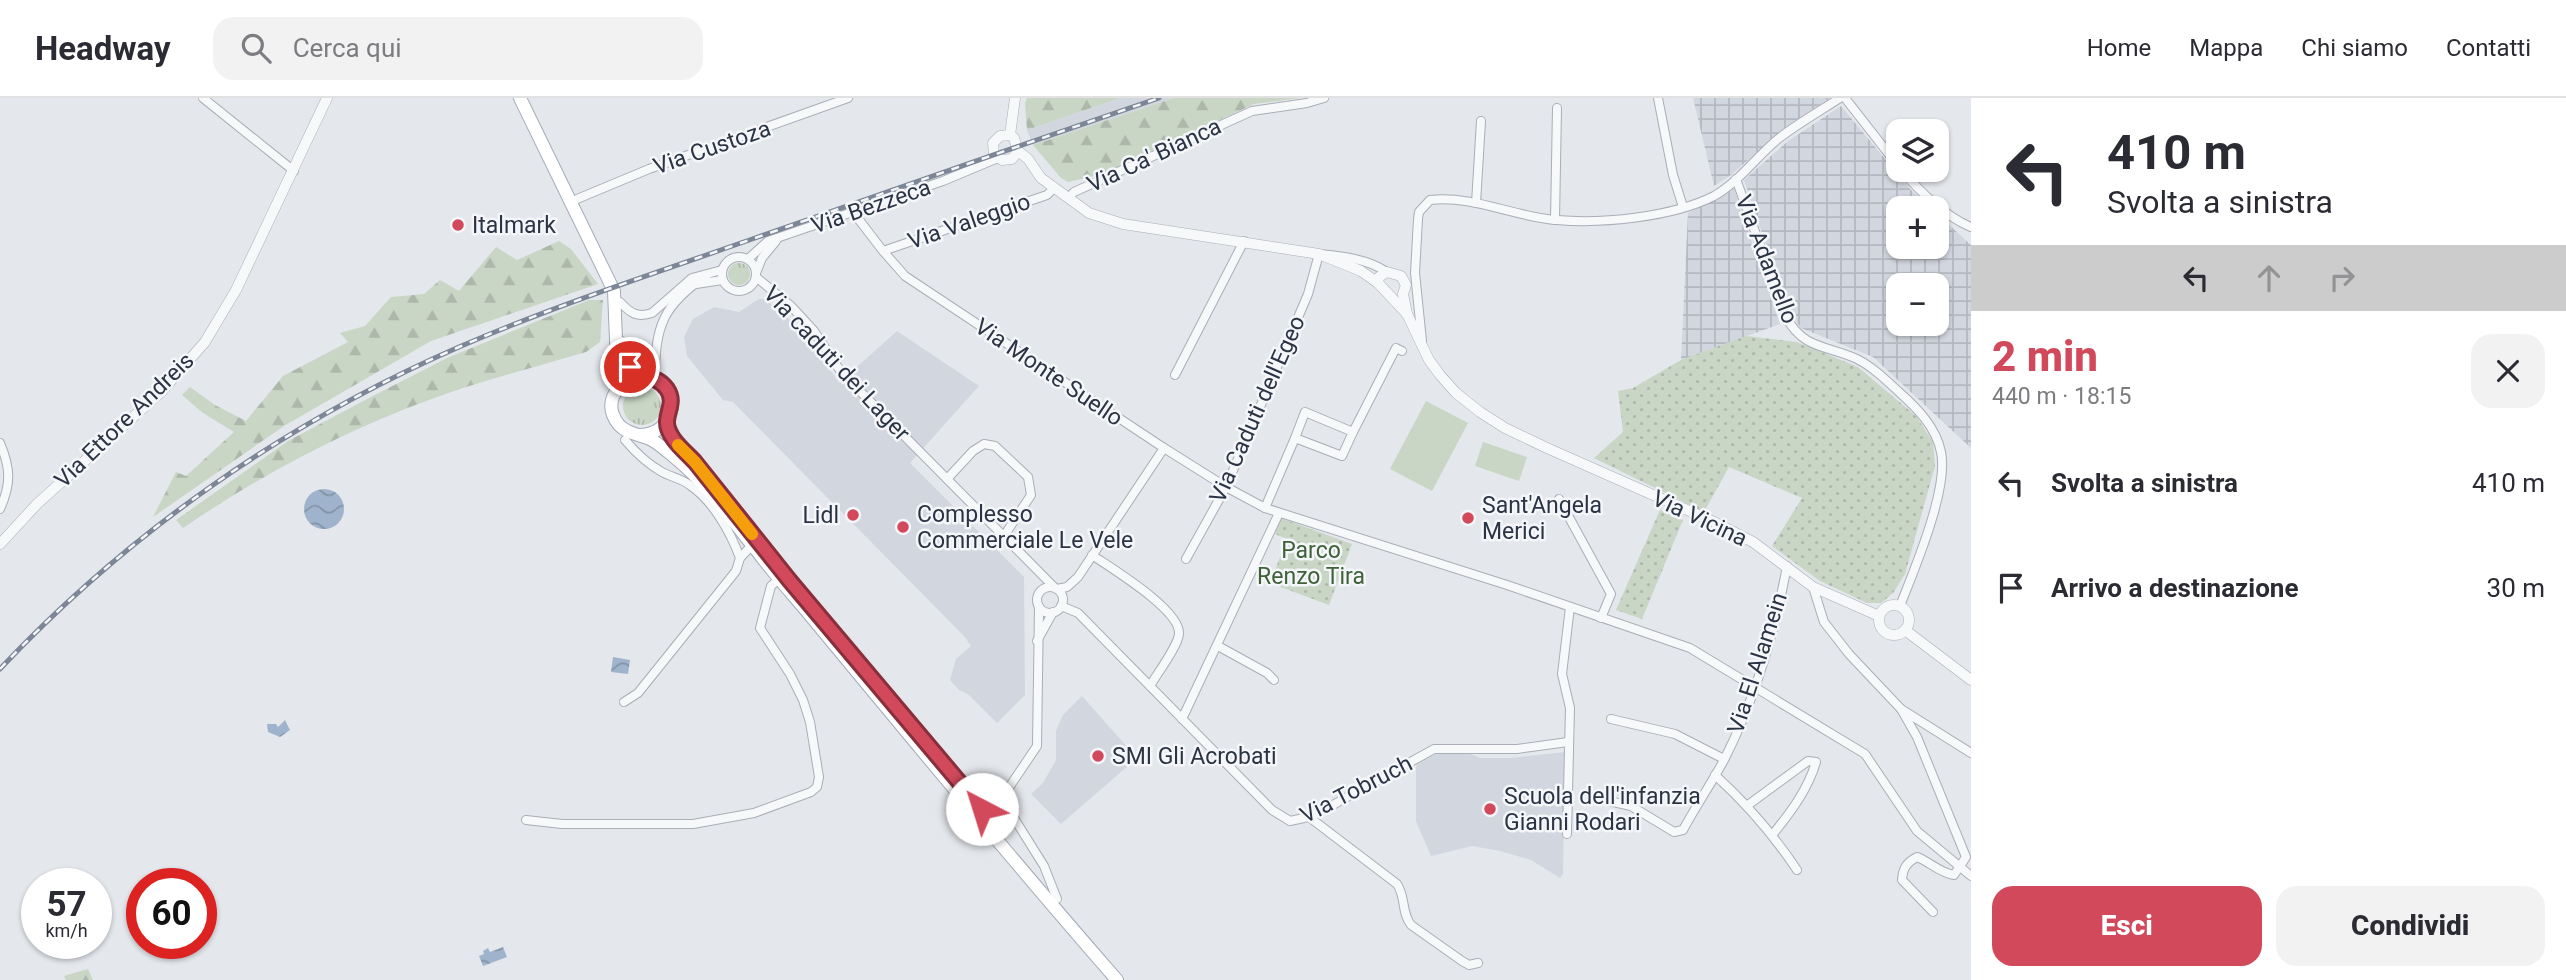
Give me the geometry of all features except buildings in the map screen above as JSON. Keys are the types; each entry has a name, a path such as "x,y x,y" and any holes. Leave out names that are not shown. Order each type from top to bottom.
{"main road":[{"path":"520,98 614,291 618,388 612,405 615,418 623,428 660,445 701,480 779,579 1116,980"},
{"path":"528,98 611,271 619,292 622,350 630,367 639,376"},
{"path":"618,388 631,378 639,376 655,379 669,394 671,408 667,421 651,434 638,435"},
{"path":"667,421 677,444 695,462 790,581 1125,980"}],"street":[{"path":"203,98 294,171"},
{"name":"Via Ettore Andreis","path":"0,544 37,504 162,391 205,342 236,290 327,98"},
{"name":"Via Custoza","path":"577,200 649,169 848,98"},
{"path":"1010,135 1015,98"},
{"name":"Via Ca' Bianca","path":"1068,198 1074,192 1252,111 1324,98"},
{"path":"1658,98 1673,175 1684,207"},
{"path":"1422,344 1415,274 1419,212 1430,200 1445,198 1555,220 1612,221 1684,207 1716,195 1737,179 1779,138 1843,98 1886,151"},
{"path":"1555,220 1557,108"},
{"path":"1476,203 1481,121"},
{"path":"1000,135 1010,135 1017,142 1018,151 1012,159 1002,160 994,153 993,143 1000,135"},
{"path":"1018,151 1028,159 1041,178 1089,213 1123,224 1345,256 1377,266 1385,273"},
{"name":"Via Bezzeca","path":"620,302 637,316 652,313 691,278 722,270 732,258 748,259 768,242 985,165 998,158"},
{"name":"Via Adamello","path":"1737,179 1786,317 1795,333 1812,344 1856,359 1876,371 1923,414 1935,433 1942,452 1942,472 1936,500 1900,606"},
{"path":"1912,182 1950,215 1971,227"},
{"name":"Via Valeggio","path":"883,251 1047,195 1054,188"},
{"name":"Via Monte Suello","path":"853,212 905,276 1164,449 1265,508 1365,538 1690,648 1865,754 1917,831 1971,876"},
{"path":"722,270 722,281 732,290 743,291 751,286 768,248 778,239"},
{"path":"1175,375 1244,241"},
{"path":"1319,254 1361,271 1390,296 1403,294 1405,290 1401,276 1361,271"},
{"name":"Via Caduti dell'Egeo","path":"1186,559 1226,487 1308,294 1319,254"},
{"path":"748,259 756,275"},
{"path":"1378,283 1379,277 1385,273"},
{"path":"1404,281 1415,274"},
{"name":"Via Bezzeca","path":"655,379 658,338 663,319 672,303 707,275"},
{"name":"Via caduti dei Lager","path":"756,275 814,331 841,372 1055,588"},
{"path":"693,285 722,281"},
{"name":"Via Vicina","path":"1403,294 1407,314 1429,360 1456,393 1505,428 1712,521 1753,542 1813,587 1880,616"},
{"name":"Via Vicina","path":"1390,296 1407,314"},
{"path":"1295,438 1342,456 1396,348 1402,351"},
{"path":"1265,508 1305,412 1353,432"},
{"path":"625,440 639,457 690,485 701,495 726,528 740,558"},
{"path":"0,443 7,461 9,490 0,509"},
{"path":"947,479 984,444 995,446 1028,477 1031,495 1004,536"},
{"path":"1038,593 1045,587 1067,587 1077,577 1164,449"},
{"path":"1559,499 1611,594 1601,618"},
{"path":"1061,606 1078,613 1182,719 1279,513"},
{"path":"624,702 638,693 736,571 740,558 752,545"},
{"path":"1092,555 1169,612 1179,625 1180,637 1150,687"},
{"name":"Via El Alamein","path":"1600,799 1631,806 1674,832 1683,830 1724,759 1755,687 1782,596 1787,566"},
{"path":"1037,572 1037,746 1008,789 1004,802 1044,866 1057,899"},
{"path":"526,820 562,824 693,824 754,813 811,792 817,787 819,777 810,722 803,700 760,628 771,586 779,579"},
{"path":"1813,587 1824,622 1849,654 1901,709 1917,737 1966,857 1954,875 1945,873 1917,857 1908,862 1903,870 1902,880 1933,912"},
{"path":"1037,641 1053,612 1061,606 1063,598 1055,588"},
{"path":"1890,605 1900,606 1909,617 1905,630 1897,635 1887,633 1880,626 1880,616 1890,605"},
{"path":"1039,607 1045,612 1053,612"},
{"path":"1567,835 1570,708 1562,674 1570,607"},
{"path":"1905,630 1971,680"},
{"path":"1218,646 1267,673 1274,680"},
{"path":"1901,709 1971,753"},
{"name":"Via Tobruch","path":"1182,719 1272,810 1290,821 1309,817 1434,749 1517,749 1568,742"},
{"name":"Via El Alamein","path":"1611,719 1675,734 1724,759"},
{"path":"1748,805 1808,761 1815,762 1812,775 1791,811 1773,834"},
{"path":"1715,775 1748,805 1773,834 1797,870"},
{"path":"1309,817 1397,884 1402,894 1406,919 1411,925 1469,965 1478,963"}],"shaded area":[{"path":"1120,98 1174,98 1033,145 1027,130"},
{"path":"1693,98 1830,98 1787,126 1731,175 1714,186"},
{"path":"1841,106 1886,160 1886,182 1904,182 1918,196 1886,196 1886,259 1949,259 1949,225 1971,245 1971,448 1873,357 1801,328 1789,312 1744,180 1788,141"},
{"path":"1734,189 1780,324 1681,360 1688,213"},
{"name":"Complesso Commerciale Le Vele","path":"759,299 766,299 806,334 839,383 897,331 979,386 910,463 1024,577 1025,695 997,723 950,680 956,659 971,646 964,636 733,402 723,400 687,356 684,337 693,319 714,307 739,312"},
{"name":"SMI Gli Acrobati","path":"1082,696 1137,758 1061,824 1031,794 1043,783 1056,760 1056,731 1063,715"},
{"name":"Scuola dell'infanzia Gianni Rodari","path":"1439,752 1470,754 1480,758 1511,758 1565,752 1563,874 1560,878 1531,860 1472,846 1431,856 1416,821 1416,765"}],"green space":[{"path":"1027,98 1120,98 1027,130"},
{"path":"1174,98 1300,98 1254,104 1103,174 1068,182 1061,178 1033,145"},
{"path":"559,241 571,249 598,284 431,341 284,426 153,517 176,472 186,476 234,432 203,413 182,395 190,387 215,405 246,421 283,376 348,342 340,333 365,326 391,297 424,294 440,280 459,291 496,247 517,260"},
{"path":"735,263 743,263 750,270 750,278 743,285 735,285 728,278 728,270"},
{"path":"589,300 603,300 600,342 586,352 463,388 389,416 283,466 183,528 176,520 288,441 447,358"},
{"path":"1746,336 1797,342 1858,367 1916,416 1933,442 1935,466 1905,574 1893,593 1881,603 1867,603 1820,581 1772,546 1802,498 1729,467 1704,512 1594,458 1623,432 1618,391 1633,388 1681,360"},
{"path":"642,387 656,392 661,406 656,420 642,425 628,420 623,406 628,392"},
{"path":"1426,401 1468,423 1432,491 1390,469"},
{"path":"1483,442 1527,457 1519,481 1475,466"},
{"path":"1660,510 1683,520 1642,619 1616,610"},
{"name":"Parco Renzo Tira","path":"1281,518 1352,544 1329,605 1270,583 1287,539 1275,534"},
{"path":"88,969 93,980 66,980 64,976"}],"water":[{"path":"324,489 332,490 338,495 343,501 343,517 338,523 332,528 324,529 316,528 310,523 305,517 304,509 305,501 310,495 316,490"},
{"path":"613,657 630,660 628,674 611,672"},
{"path":"285,720 290,730 280,737 268,732 267,724 276,724 278,727"},
{"path":"503,947 507,957 483,966 479,956 484,954 483,951 488,948 490,952"}],"railway":[{"path":"0,669 102,571 213,485 272,446 395,377 459,347 569,303 1159,98"}],"slow traffic":[{"path":"678,445 695,462 752,534"}],"place":[{"name":"Italmark","path":"458,225"},
{"name":"Lidl","path":"853,515"},
{"name":"Sant'Angela Merici","path":"1468,518"},
{"name":"Complesso Commerciale Le Vele","path":"903,527"},
{"name":"SMI Gli Acrobati","path":"1098,756"},
{"name":"Scuola dell'infanzia Gianni Rodari","path":"1490,809"}],"route":[{"path":"630,367 639,376 655,379 666,388 671,401 667,421 677,444 695,462 790,581 982,809"}]}
